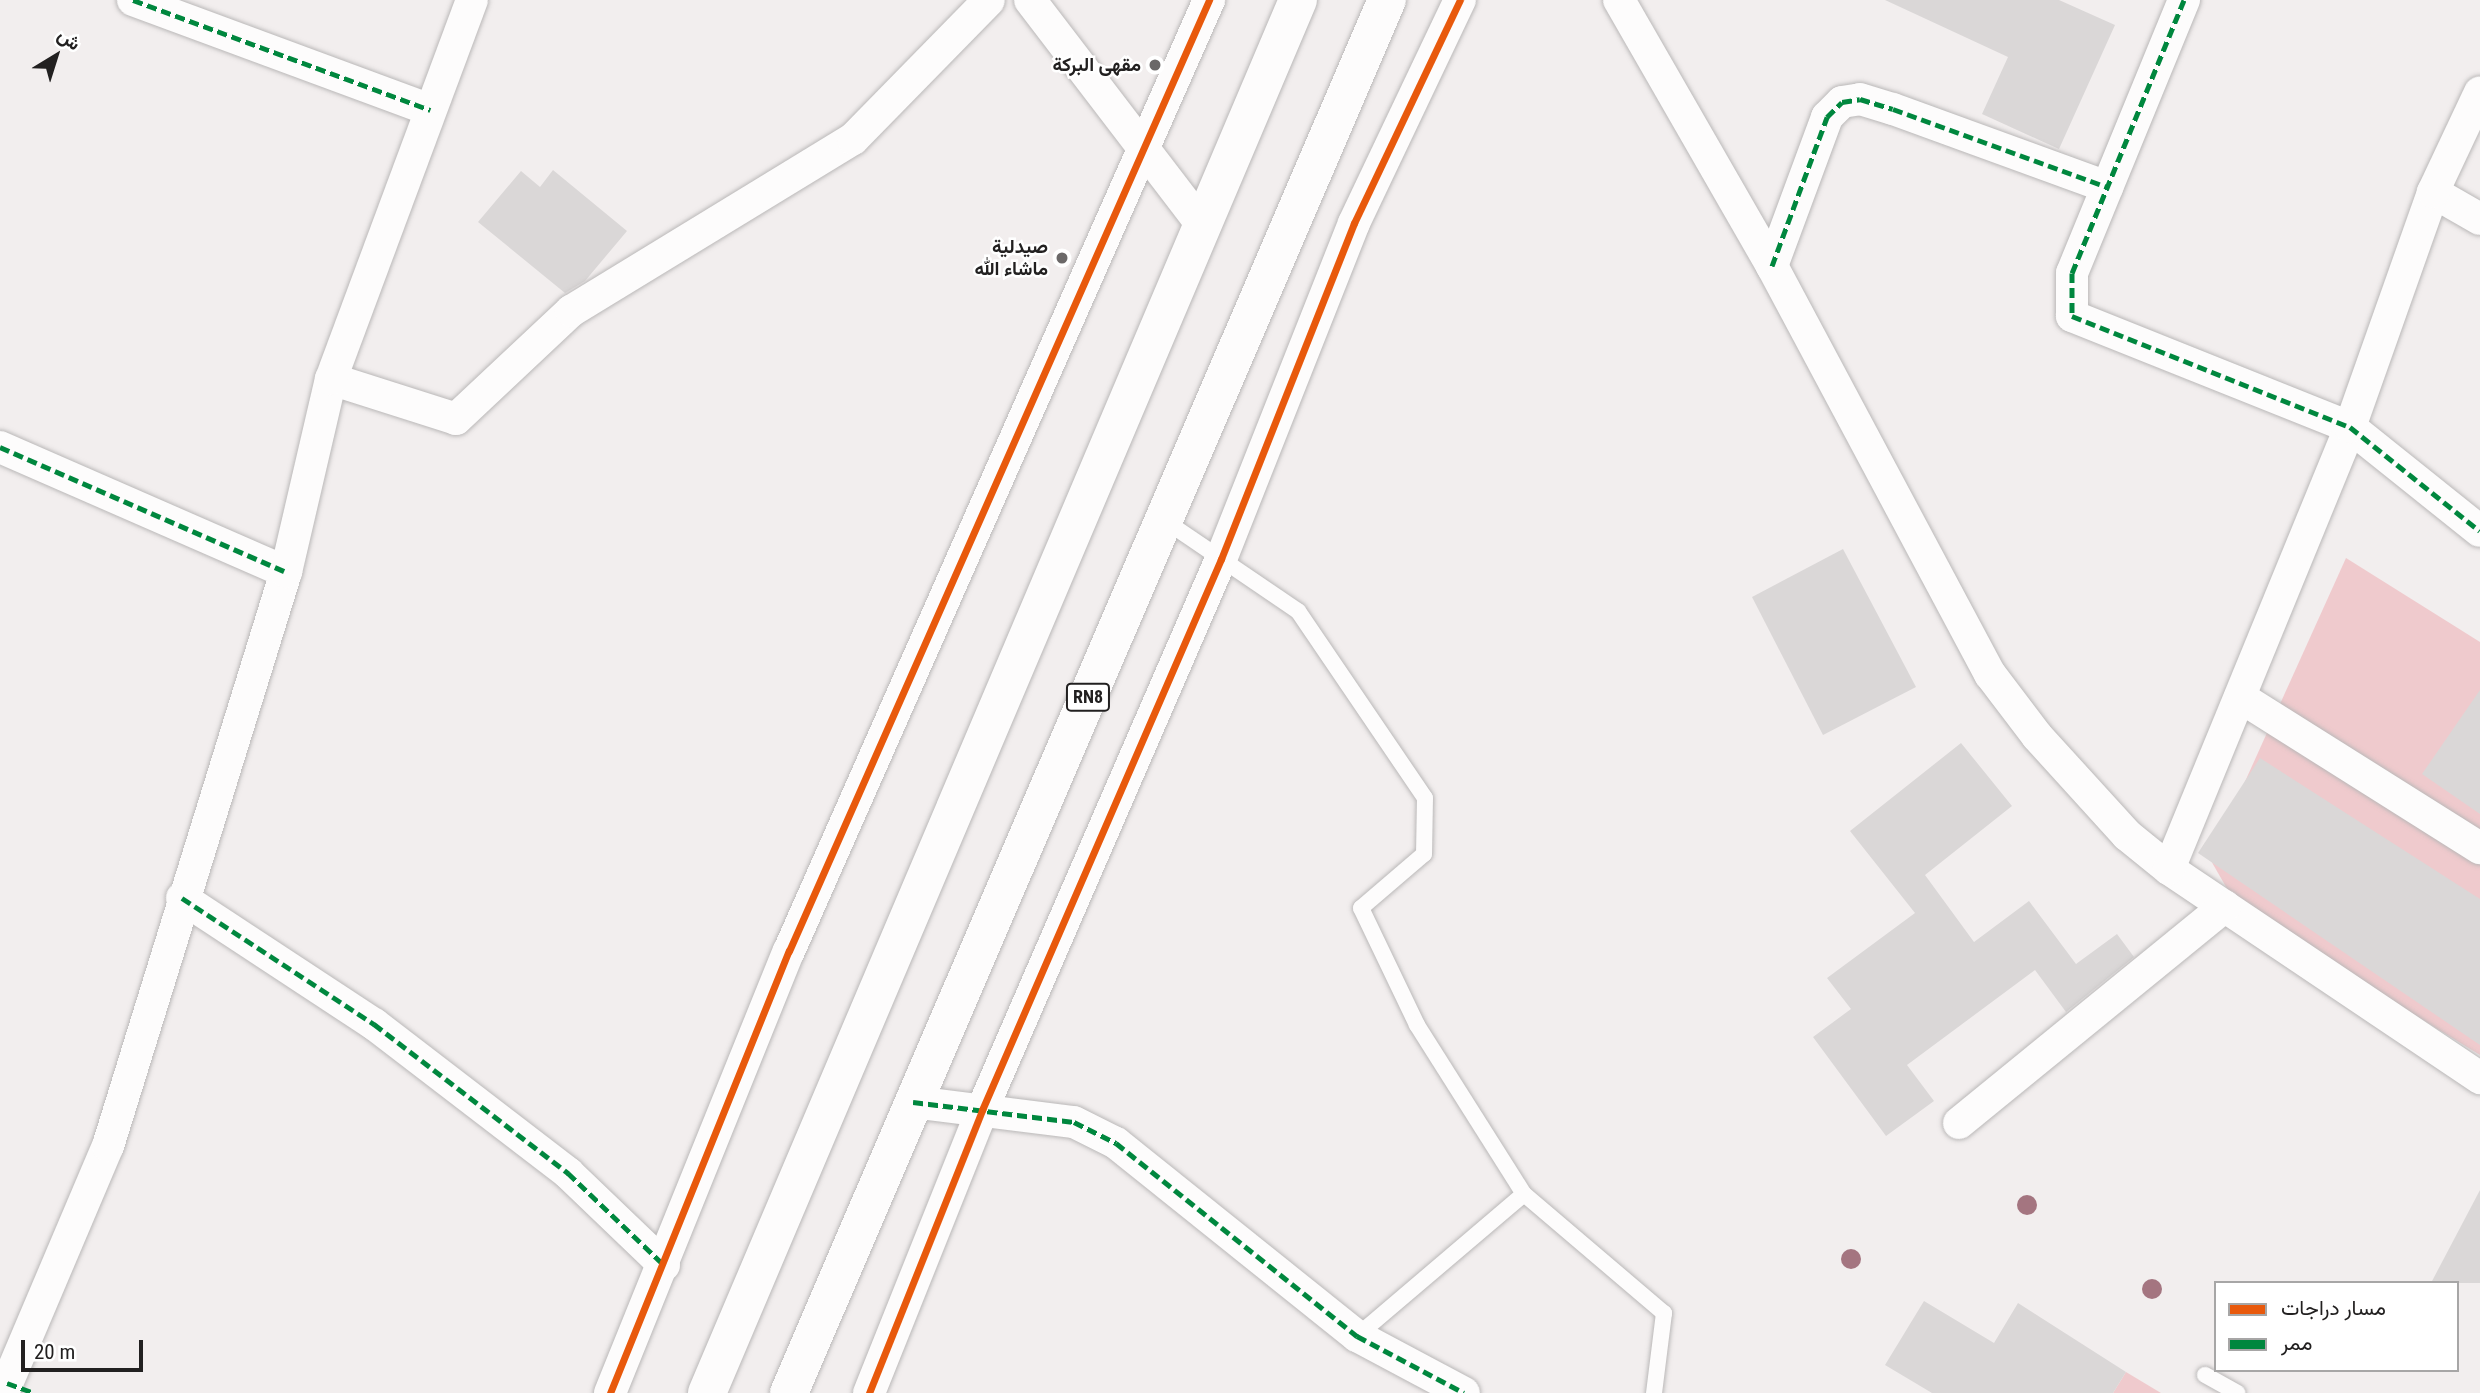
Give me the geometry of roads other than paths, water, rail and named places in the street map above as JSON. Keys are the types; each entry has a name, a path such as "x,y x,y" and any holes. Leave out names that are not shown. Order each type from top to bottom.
{"highway":[{"path":"707,1393 1199,222 1298,0"},
{"name":"RN8","path":"789,1393 1387,0"}],"street":[{"path":"133,0 430,110"},
{"path":"15,1390 108,1146 182,898 286,572 331,379 472,0"},
{"path":"331,379 456,419 571,311 853,139 989,0"},
{"path":"1030,0 1199,222"},
{"path":"610,1393 789,951 1142,146 1209,0"},
{"path":"869,1393 982,1110 1221,559 1354,223 1460,0"},
{"path":"1619,0 1772,266 1990,674 2093,800 2169,869 2480,1078"},
{"path":"2184,0 2072,273 2072,316 2350,427 2480,531"},
{"path":"2169,869 2350,427 2432,192 2480,92"},
{"path":"1772,266 1827,117 1842,102 1882,106 2106,187"},
{"path":"2432,192 2480,219"},
{"path":"0,447 286,572"},
{"path":"2239,697 2480,848"},
{"path":"182,898 373,1024 568,1173 664,1265"},
{"path":"1959,1123 2225,906"},
{"path":"913,1102 1074,1122 1116,1143 1357,1336 1464,1393"}],"lane":[{"path":"1164,520 1298,611 1424,797 1424,854 1362,908 1417,1025 1524,1194 1664,1313 1654,1393"},
{"path":"1357,1336 1524,1194"},
{"path":"2205,1374 2237,1393"}],"place":[{"name":"مقهى البركة","path":"1155,65"},
{"name":"صيدلية ماشاء الله","path":"1062,258"}]}
